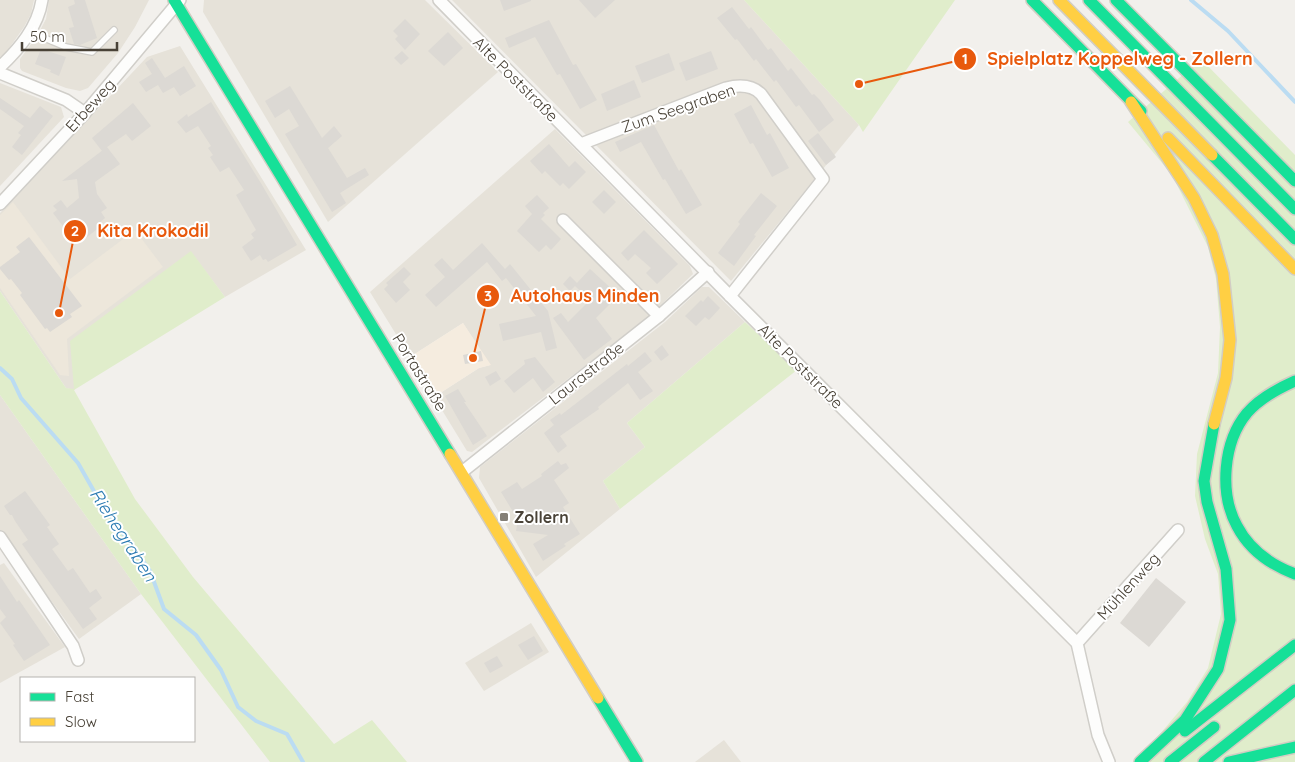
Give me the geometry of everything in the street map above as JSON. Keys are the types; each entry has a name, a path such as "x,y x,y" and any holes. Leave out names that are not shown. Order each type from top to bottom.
{"main road":[{"path":"1032,0 1295,269"},
{"path":"1059,0 1295,238"},
{"path":"1089,0 1295,209"},
{"path":"1116,0 1152,34 1295,181"},
{"name":"Portastraße","path":"177,1 637,762"},
{"path":"1131,102 1176,168 1194,198 1212,235 1223,274 1230,340 1226,378 1211,438 1204,481 1207,502 1226,569 1230,620 1218,669 1185,720 1144,761"},
{"path":"1256,141 1295,169"},
{"path":"1295,381 1271,392 1247,413 1232,438 1226,463 1226,492 1236,525 1248,542 1268,561 1281,569 1295,574"},
{"path":"1144,761 1295,645"},
{"path":"1204,762 1295,690"},
{"path":"1170,762 1224,719"},
{"path":"1229,762 1250,744"},
{"path":"1229,762 1295,747"}],"street":[{"path":"0,67 30,32 41,9 42,0"},
{"name":"Alte Poststraße","path":"439,0 730,296 1077,642"},
{"name":"Erbeweg","path":"0,204 85,113 177,1"},
{"path":"0,73 66,100 85,113"},
{"name":"Zum Seegraben","path":"581,144 726,88 744,86 753,88 761,94 823,179 730,296"},
{"path":"562,220 659,316"},
{"name":"Laurastraße","path":"462,472 659,316 708,272"},
{"name":"Mühlenweg","path":"1077,642 1178,530"},
{"path":"0,537 73,646 78,660"},
{"path":"1077,642 1098,735 1109,762"}],"lane":[{"path":"30,32 66,47 92,52 114,30"}],"shaded area":[{"path":"0,0 34,0 31,14 24,27 5,54 0,57"},
{"path":"49,0 149,0 135,27 118,53 88,88 80,91 66,88 22,71 20,68 20,59 37,36 46,19"},
{"path":"204,0 425,0 498,72 328,222 203,12"},
{"path":"452,0 744,0 859,125 731,281"},
{"path":"180,46 306,250 225,297 191,252 74,390 66,388 0,291 0,213 147,57"},
{"path":"0,83 61,107 64,117 0,186"},
{"path":"555,129 690,266 693,274 645,320 472,452 467,451 434,397 479,368 490,365 463,323 410,357 370,292"},
{"path":"13,202 70,279 135,230 163,267 67,339 69,376 60,375 0,288 0,215"},
{"path":"702,287 709,287 745,322 627,423 645,447 603,481 620,509 536,577 479,478 480,467 665,322"},
{"path":"463,323 491,365 479,368 434,397 410,357"},
{"path":"0,395 141,594 79,639 0,530"},
{"path":"4,563 65,647 0,683 0,565"},
{"path":"531,623 549,652 484,691 465,663"},
{"path":"724,740 741,762 695,762"}],"green space":[{"path":"744,0 955,0 863,132 859,125"},
{"path":"1201,59 1295,155 1295,762 1143,762 1159,735 1187,702 1208,668 1221,614 1218,574 1205,539 1195,496 1197,454 1218,373 1220,327 1216,279 1208,247 1172,175 1128,122"},
{"path":"191,251 225,297 74,390 135,499 193,577 334,744 372,720 407,762 270,762 141,594 0,395 0,291 66,388 74,389 70,341"},
{"path":"745,322 797,370 620,509 603,481 645,447 627,423"}],"building":[{"path":"74,0 85,0 97,38 80,45 74,44 69,28 74,27 68,7 75,4"},
{"path":"500,0 531,0 531,1 504,11"},
{"path":"579,0 615,0 595,18"},
{"path":"732,7 749,29 751,27 768,50 771,48 788,71 791,68 812,95 814,94 820,100 834,120 819,132 799,105 796,107 776,80 774,82 756,59 754,61 717,18"},
{"path":"405,19 420,34 405,50 395,39 398,36 393,31"},
{"path":"549,20 573,65 576,64 597,100 580,109 560,74 557,75 535,37 509,48 505,38"},
{"path":"448,32 463,48 444,66 428,51"},
{"path":"41,49 66,57 59,76 50,72 51,70 35,64"},
{"path":"402,51 409,58 401,65 394,58"},
{"path":"711,51 718,69 686,81 679,63"},
{"path":"669,53 675,70 642,83 635,66"},
{"path":"152,58 165,78 184,66 196,86 180,96 174,87 163,93 158,85 146,92 139,82 152,74 145,63"},
{"path":"634,80 641,97 607,111 601,94"},
{"path":"290,86 322,138 334,126 342,136 328,148 347,178 365,168 369,175 340,193 346,203 332,212 285,134 299,126 289,109 275,118 265,101"},
{"path":"0,98 30,118 40,106 53,116 22,155 12,147 21,135 18,133 24,126 0,109"},
{"path":"211,102 297,245 268,262 266,259 263,260 260,255 251,261 242,247 254,238 251,234 256,230 236,195 244,190 229,167 220,172 210,157 213,155 208,148 211,146 198,126 186,133 177,122 187,114 188,117"},
{"path":"133,103 151,126 132,141 126,134 107,147 120,164 95,182 97,194 107,208 101,212 105,218 99,223 101,226 82,241 70,231 68,233 53,213 57,210 53,206 61,200 67,208 79,198 77,179 62,181 102,151 92,138"},
{"path":"751,105 767,135 770,133 789,168 772,177 753,143 750,144 734,114"},
{"path":"654,125 679,171 681,169 702,205 686,214 641,142 620,152 615,142"},
{"path":"818,133 836,157 826,165 808,141"},
{"path":"549,144 569,167 575,161 586,172 569,189 563,183 560,186 545,171 542,174 530,161"},
{"path":"604,190 616,202 604,214 592,202"},
{"path":"761,193 777,206 754,235 756,236 734,266 718,253 740,224 738,222"},
{"path":"537,195 549,208 543,213 545,215 541,219 561,239 551,250 546,245 539,252 517,231 532,214 525,206"},
{"path":"644,230 678,264 657,284 646,273 651,268 635,254 628,261 621,253"},
{"path":"29,237 82,306 70,314 72,317 50,332 47,328 45,329 20,295 22,293 11,279 9,280 0,269 0,267 20,252 16,247"},
{"path":"482,243 505,269 510,264 548,311 557,348 546,351 541,332 503,341 499,324 536,316 506,278 502,281 487,262 436,307 425,295 445,277 434,265 442,258 453,270"},
{"path":"404,267 411,274 403,282 410,290 396,303 384,289 388,285 386,283"},
{"path":"590,269 616,293 610,300 612,302 596,318 612,339 584,360 553,318 561,313 568,322 590,300 575,286 570,291 563,284 570,276 577,283"},
{"path":"708,296 720,308 709,320 705,317 696,326 685,316 701,300 703,302"},
{"path":"662,345 669,355 661,361 654,352"},
{"path":"481,351 483,361 465,364 463,355"},
{"path":"645,352 652,361 638,372 653,391 640,400 628,383 598,407 599,409 560,436 567,446 558,453 544,433 554,425 550,420 560,413 561,415"},
{"path":"535,357 555,382 543,392 533,378 514,393 504,381 525,364 524,360"},
{"path":"496,371 501,379 490,386 485,377"},
{"path":"458,389 466,402 464,402 487,436 473,445 445,396"},
{"path":"558,461 561,465 566,463 569,468 554,480 569,503 563,507 580,534 543,561 533,544 548,535 516,531 518,520 501,492 517,482 522,489 542,476 541,474"},
{"path":"25,491 50,525 47,527 59,544 52,549 68,571 73,568 90,593 96,589 102,598 89,608 97,619 83,629 22,544 28,540 4,506"},
{"path":"0,576 50,645 24,661 0,623 6,617 0,609"},
{"path":"1156,578 1186,602 1149,647 1120,623"},
{"path":"534,636 543,651 528,660 518,645"},
{"path":"497,656 503,666 490,673 484,663"}],"waterway":[{"name":"Riehegraben","path":"1191,0 1228,31 1295,102"},
{"name":"Riehegraben","path":"0,368 12,379 21,398 78,463 99,500 150,571 164,609 196,635 221,670 238,707 256,721 287,734 303,762"}],"traffic: fast":[{"path":"174,0 450,454"},
{"path":"1032,0 1141,111"},
{"path":"1089,0 1295,209"},
{"path":"1116,0 1295,181"},
{"path":"1212,155 1295,239"},
{"path":"1295,381 1263,398 1247,413 1233,438 1226,468 1226,483 1231,513 1242,534 1254,549 1269,561 1295,574"},
{"path":"1140,762 1185,720 1218,669 1230,620 1226,569 1207,502 1204,481 1214,424"},
{"path":"1185,731 1295,645"},
{"path":"1204,762 1295,690"},
{"path":"598,698 637,762"},
{"path":"1170,762 1214,727"},
{"path":"1229,762 1295,747"}],"traffic: slow":[{"path":"1059,0 1212,155"},
{"path":"1131,102 1194,198 1212,235 1223,274 1230,340 1226,378 1214,424"},
{"path":"1168,138 1295,269"},
{"path":"450,454 598,698"}],"place":[{"name":"Spielplatz Koppelweg - Zollern","path":"859,84"},
{"name":"Kita Krokodil","path":"59,313"},
{"name":"Autohaus Minden","path":"473,358"},
{"name":"Zollern","path":"504,517"}]}
